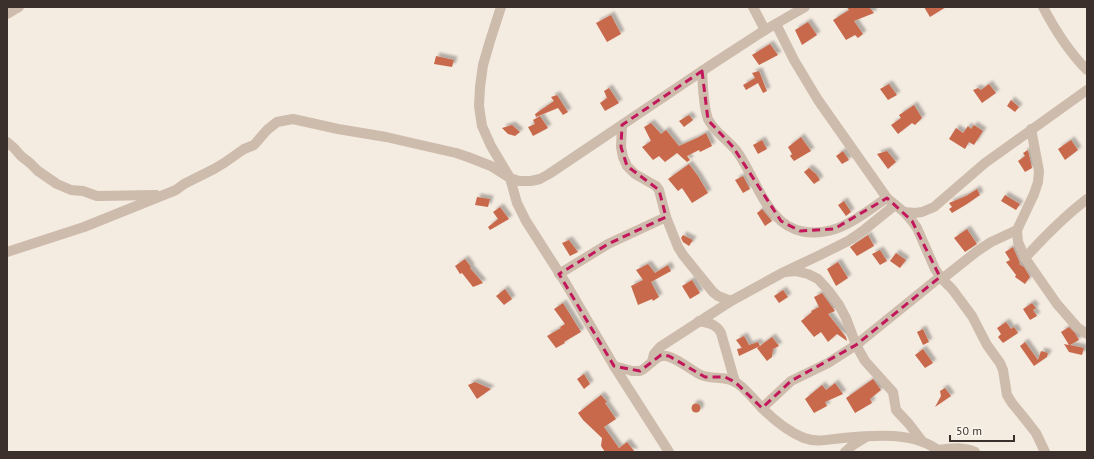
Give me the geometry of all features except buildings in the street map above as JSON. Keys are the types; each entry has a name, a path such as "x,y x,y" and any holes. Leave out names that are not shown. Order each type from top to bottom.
{"street":[{"path":"7,14 19,7"},
{"path":"501,7 483,65 480,87 482,126 491,146 510,178 520,210 614,366 669,452"},
{"path":"753,7 765,30"},
{"path":"7,252 84,227 176,190 184,184 224,163 244,149 254,145 266,130 277,122 293,119 338,129 386,137 456,153 491,166 510,178 520,181 540,179 765,30 805,7"},
{"path":"1043,7 1071,53 1087,70"},
{"path":"776,24 794,60 818,100 887,198 904,212 917,228 935,269 972,316 987,345 1000,363 1003,370 1007,395 1026,419 1040,440 1045,452"},
{"path":"702,71 705,108 708,120 721,136 733,147 744,162 762,196 775,215 790,228 800,231 814,232 834,229 846,224 887,198"},
{"path":"904,212 915,213 934,208 985,163 1087,90"},
{"path":"622,125 621,148 627,166 635,174 656,186 659,190 666,217 678,247 688,263 713,292 718,296 731,301"},
{"path":"1031,129 1039,171 1038,182 1017,230 1018,242 1025,258 1057,304 1077,327 1087,334"},
{"path":"7,142 38,171 57,184 71,190 83,191 97,196 162,195"},
{"path":"1025,258 1038,243 1087,199"},
{"path":"652,362 654,354 660,347 731,301 784,272 848,241 895,205"},
{"path":"559,274 608,244 666,217"},
{"path":"762,408 791,381 828,363 856,345 976,252 991,242 1017,230"},
{"path":"784,272 795,271 808,274 818,279 828,290 846,318 856,345 865,361 893,392 896,410 922,441"},
{"path":"699,322 711,324 718,328 721,333 735,382"},
{"path":"614,366 637,372 642,370 660,356 669,356 705,377 724,378 735,382 762,408 784,426 803,437 815,441 868,436 887,436 922,441 939,451 960,448 969,449 975,452"},
{"path":"845,452 868,436"},
{"path":"1040,440 1053,452"}],"highlighted area":[{"path":"702,71 708,120 733,147 781,221 800,231 834,229 887,198 912,221 940,277 856,345 791,381 762,408 735,382 725,377 705,377 669,356 661,355 640,371 614,366 559,274 608,244 666,217 659,190 627,166 621,147 622,125"}]}
